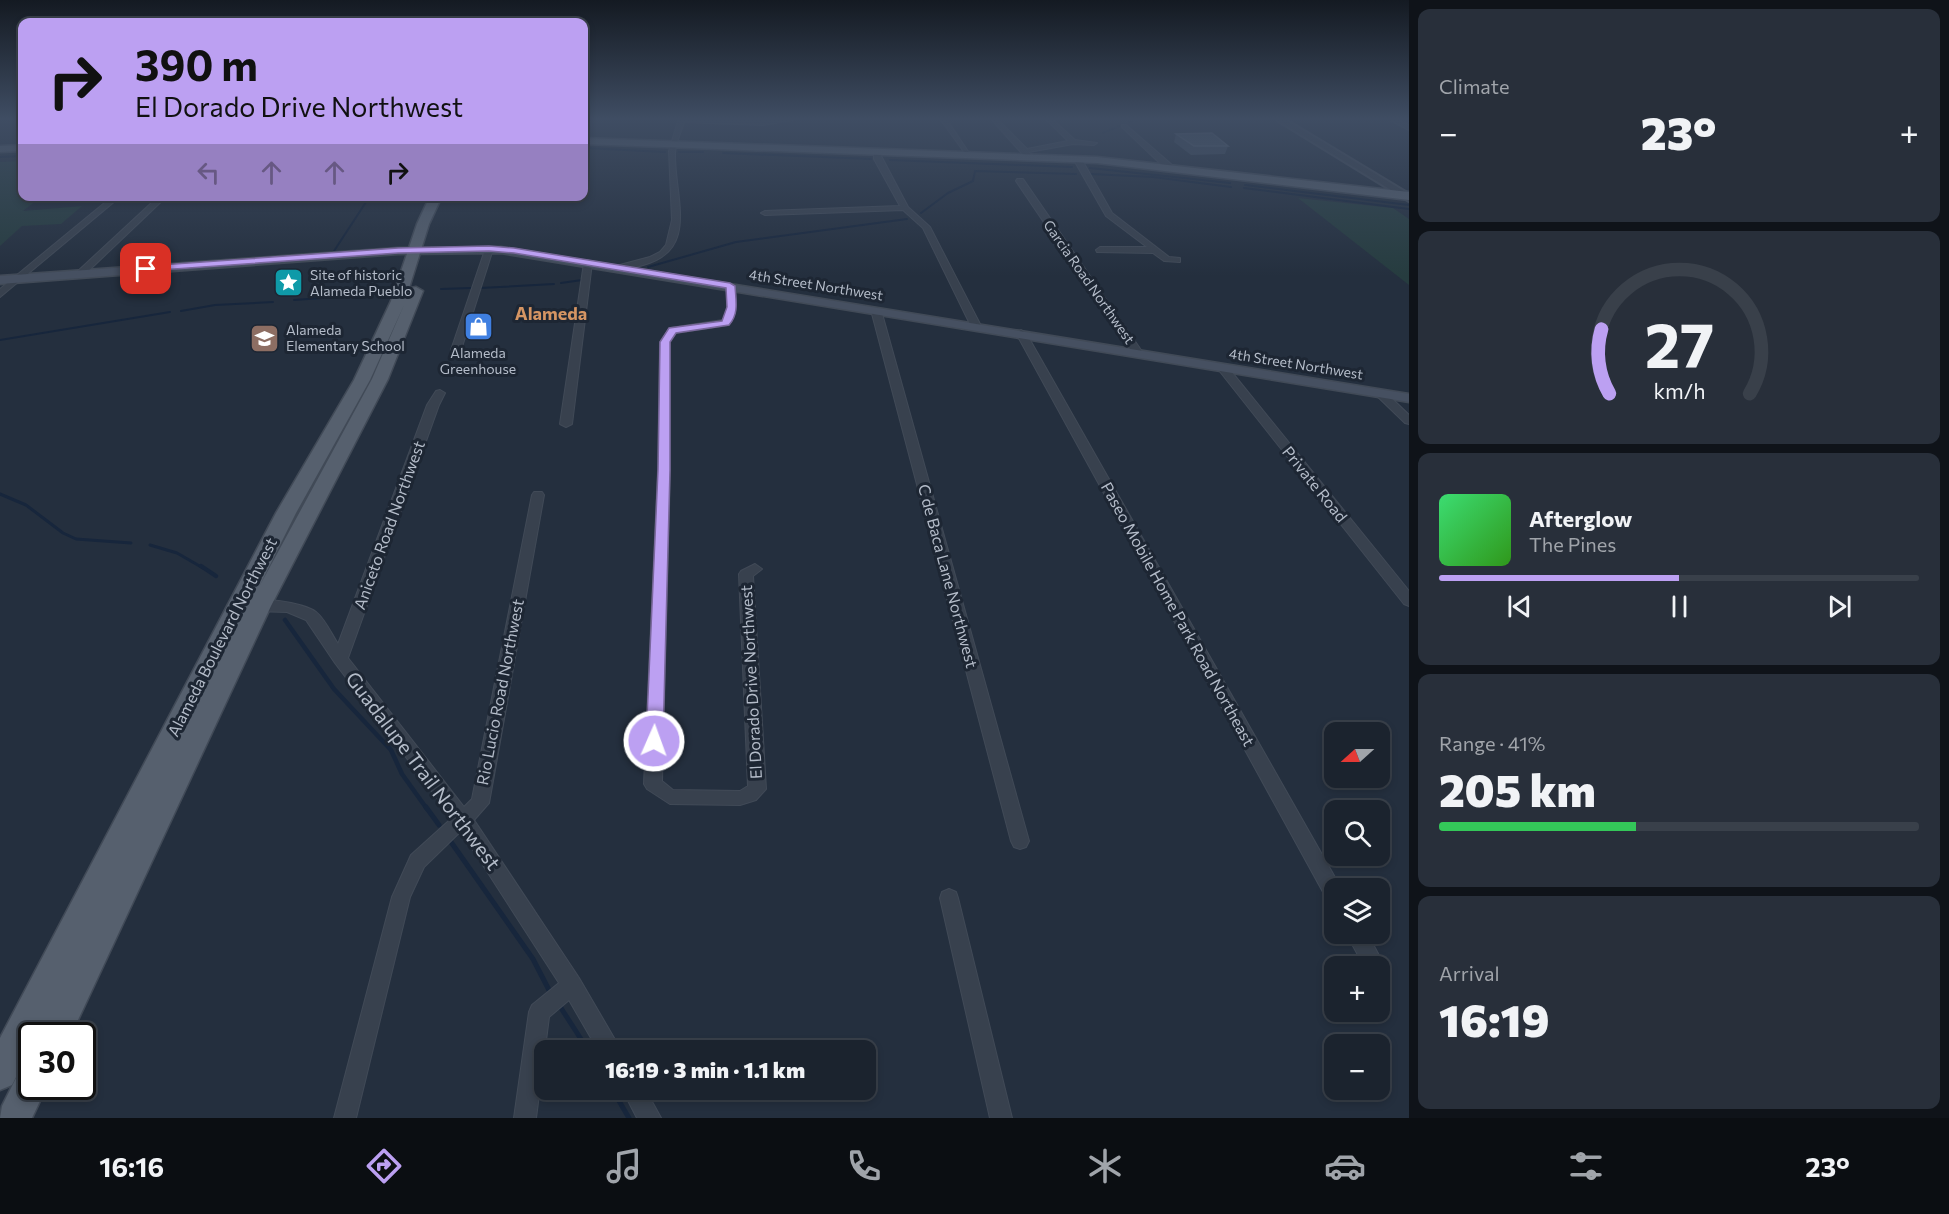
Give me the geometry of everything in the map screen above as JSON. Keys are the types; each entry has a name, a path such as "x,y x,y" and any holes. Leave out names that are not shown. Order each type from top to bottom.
{"main road":[{"path":"1212,172 1408,196"},
{"name":"Alameda Boulevard Northwest","path":"0,1073 250,605 380,379 413,301 421,250 435,201"},
{"name":"Alameda Boulevard Northwest","path":"421,250 436,228 446,201"},
{"name":"4th Street Northwest","path":"0,280 421,250 489,249 1021,333 1409,398"},
{"name":"Alameda Boulevard Northwest","path":"60,1022 250,605"},
{"path":"14,1118 23,1100"}],"street":[{"path":"619,268 656,257 670,247 673,240 676,203 674,172"},
{"path":"886,172 905,208 926,227 976,326"},
{"path":"1085,172 1109,214 1167,259 1177,260"},
{"path":"1368,172 1408,196"},
{"name":"Garcia Road Northwest","path":"1020,181 1138,353"},
{"path":"0,294 111,201"},
{"path":"80,274 159,201"},
{"path":"765,213 905,208"},
{"path":"456,350 489,249"},
{"path":"1100,250 1154,250"},
{"path":"566,424 588,263"},
{"name":"El Dorado Drive Northwest","path":"730,286 732,307 730,318 726,323 673,330 665,342 663,482 653,784 670,797 741,798 757,789 746,574 755,569"},
{"name":"C de Baca Lane Northwest","path":"876,310 1020,841"},
{"name":"Paseo Mobile Home Park Road Northeast","path":"1021,333 1326,878"},
{"name":"Private Road","path":"1222,367 1409,601"},
{"name":"Aniceto Road Northwest","path":"340,659 433,405 440,393"},
{"path":"1380,393 1409,421"},
{"name":"Rio Lucio Road Northwest","path":"345,1118 401,897 417,861 462,817 480,803 538,495"},
{"name":"Guadalupe Trail Northwest","path":"250,605 289,608 311,616 340,659 462,817 572,985 604,1040"},
{"path":"950,898 1001,1118"},
{"path":"525,1118 539,1012 572,985"},
{"path":"639,1100 650,1118"}],"green space":[{"path":"0,172 18,172 18,201 36,201 23,211 82,206 61,224 22,226 0,246"},
{"path":"1298,198 1393,208 1409,219 1409,285"}],"waterway":[{"path":"921,213 948,193 973,181 975,172"},
{"path":"1015,172 1076,174"},
{"path":"1129,172 1230,183"},
{"path":"1091,174 1153,177 1231,187"},
{"path":"1245,185 1409,205"},
{"path":"1244,188 1409,209"},
{"path":"334,251 367,201"},
{"path":"648,267 736,242 907,219"},
{"path":"561,283 582,280"},
{"path":"480,288 554,284"},
{"path":"441,289 471,288"},
{"path":"294,300 364,295"},
{"path":"181,311 215,305 273,302"},
{"path":"0,340 170,312"},
{"path":"0,494 26,505 63,533 76,539 131,543"},
{"path":"150,545 177,553 203,568"},
{"path":"201,566 216,576"},
{"path":"285,620 334,689 391,750 402,774 427,809"},
{"path":"426,807 439,825"},
{"path":"451,842 533,959 550,992"},
{"path":"561,1008 582,1040"},
{"path":"618,1100 629,1118"}],"place":[{"name":"Site of historic Alameda Pueblo","path":"289,283"},
{"name":"Alameda Greenhouse","path":"478,326"},
{"name":"Alameda Elementary School","path":"265,338"}],"district":[{"name":"Alameda","path":"551,314"}],"route":[{"path":"146,269 398,251 489,249 514,251 730,286 732,307 730,318 726,323 673,330 665,342 664,470 654,741"}]}
